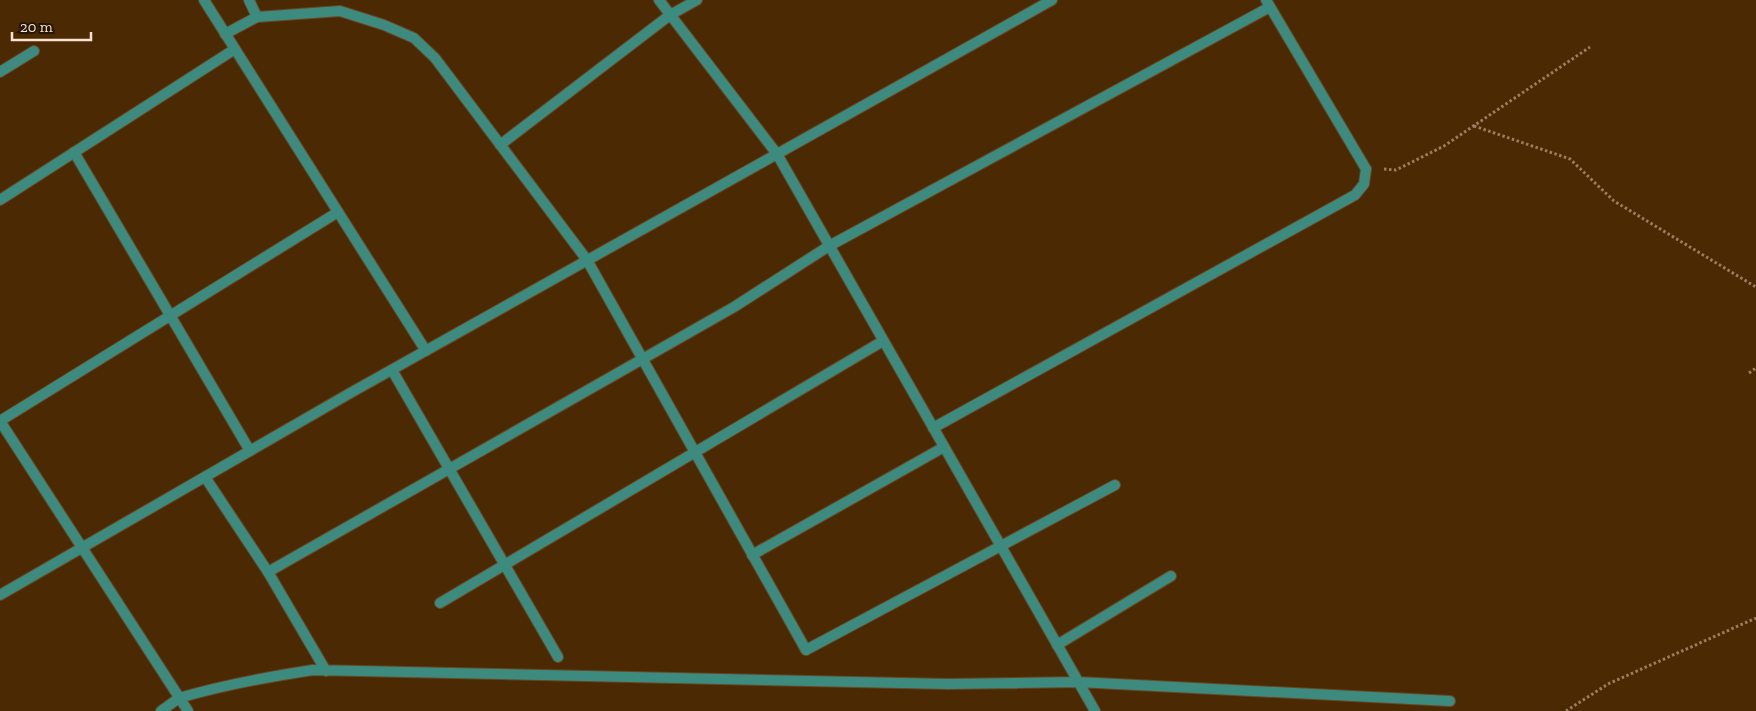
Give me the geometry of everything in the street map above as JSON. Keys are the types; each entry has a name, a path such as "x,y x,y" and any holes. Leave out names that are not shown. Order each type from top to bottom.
{"street":[{"path":"204,0 426,350"},
{"path":"249,0 257,17"},
{"path":"659,0 777,154 1095,711"},
{"path":"500,145 670,15 697,0"},
{"path":"0,595 426,350 1052,0"},
{"path":"268,572 643,360 734,307 829,246 1268,3 1366,169 1364,184 1355,194 933,428"},
{"path":"225,34 257,17 340,11 384,25 414,38 435,58 587,260 806,650 1115,485"},
{"path":"0,200 235,49"},
{"path":"0,72 34,51"},
{"path":"74,152 250,451"},
{"path":"184,705 0,421 338,212"},
{"path":"440,604 883,341"},
{"path":"392,370 558,657"},
{"path":"752,555 944,447"},
{"path":"205,477 268,572 326,671"},
{"path":"1057,645 1171,576"},
{"path":"161,711 184,705 209,689 270,676 313,670 938,684 1078,682 1450,701"}],"path":[{"path":"1366,169 1396,170 1444,146 1590,47"},
{"path":"1474,126 1570,159 1614,201 1756,287"},
{"path":"1749,373 1756,368"},
{"path":"1566,711 1608,684 1756,618"}]}
